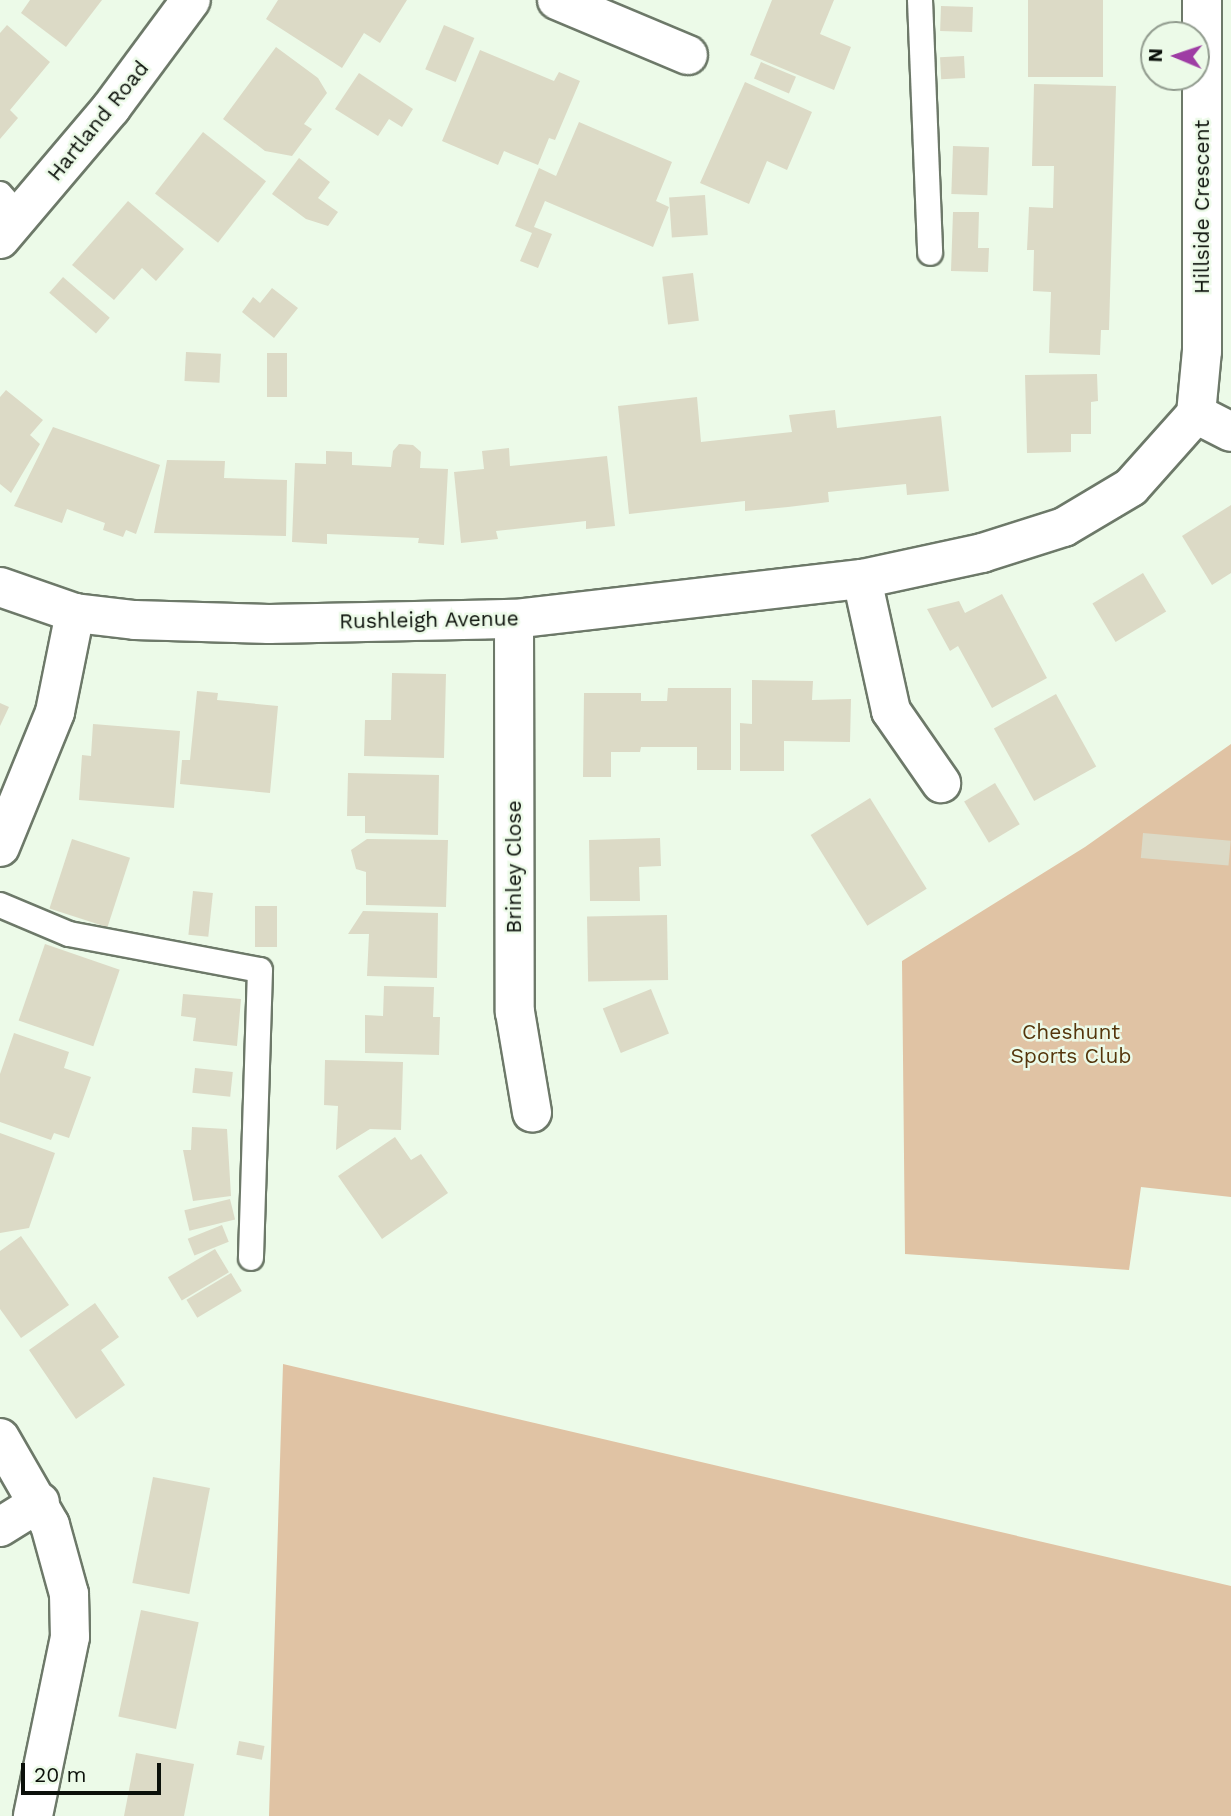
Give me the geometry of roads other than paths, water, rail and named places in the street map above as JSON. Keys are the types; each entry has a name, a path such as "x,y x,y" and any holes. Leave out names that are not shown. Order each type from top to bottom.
{"street":[{"name":"Hartland Road","path":"7,217 111,108 191,0"},
{"path":"557,0 688,55"},
{"name":"Hillside Crescent","path":"1196,414 1202,351 1202,0"},
{"path":"1196,414 1231,432"},
{"name":"Rushleigh Avenue","path":"0,587 75,613 135,620 269,624 514,619 862,579 982,553 1065,527 1131,487 1196,414"},
{"path":"862,579 891,711 940,783"},
{"path":"0,847 55,712 75,613"},
{"name":"Brinley Close","path":"514,619 515,1012 532,1113"},
{"path":"0,1438 40,1502 69,1594 70,1637 33,1816"},
{"path":"0,1527 40,1502"}],"lane":[{"path":"920,0 930,253"},
{"path":"0,905 69,934 260,971 251,1258"}],"park label":[{"name":"Cheshunt Sports Club","path":"1071,1044"}]}
